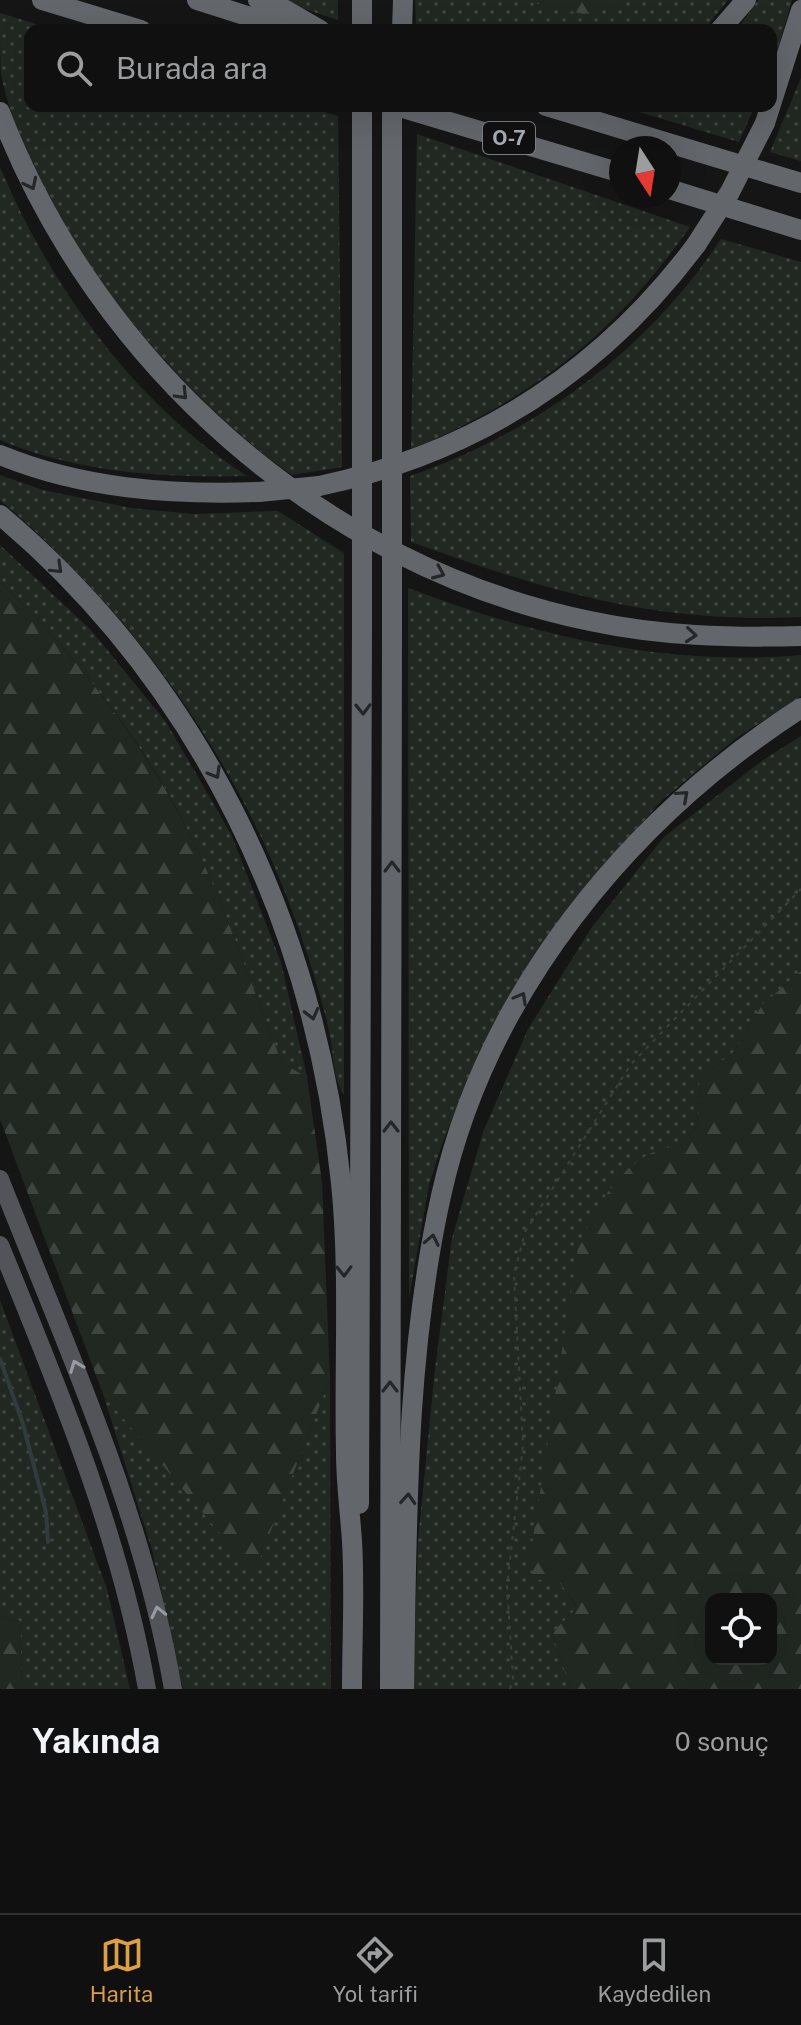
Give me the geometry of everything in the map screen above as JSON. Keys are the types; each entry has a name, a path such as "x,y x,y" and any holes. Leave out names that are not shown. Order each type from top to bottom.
{"highway":[{"path":"42,0 121,24"},
{"path":"197,0 272,24"},
{"path":"258,0 282,8 310,24"},
{"path":"362,0 362,24"},
{"path":"392,0 392,24"},
{"path":"402,24 403,0"},
{"path":"725,24 746,0"},
{"path":"777,85 801,10"},
{"path":"0,112 28,180 59,238 127,334 211,425 320,507 411,561 528,606 651,631 700,636 801,636"},
{"path":"352,1544 361,1492 362,112"},
{"path":"390,1689 393,112"},
{"name":"O-7","path":"407,112 609,170"},
{"name":"O-7","path":"566,112 801,183"},
{"path":"0,455 47,471 123,487 160,492 259,492 319,486 374,474 453,445 553,387 629,325 696,245 730,192 769,112"},
{"path":"681,193 801,230"},
{"path":"0,515 64,574 119,633 216,774 278,905 315,1028 329,1092 341,1185 346,1454 352,1544 352,1689"},
{"path":"404,1689 405,1551 427,1266 441,1193 481,1076 528,985 603,878 640,836 716,767 801,708"}],"main road":[{"path":"0,1179 112,1459 150,1581 173,1689"},
{"path":"0,1245 92,1479 121,1577 147,1689"}],"path":[{"path":"510,1689 507,1586 523,1445 514,1275 525,1232 631,1064 801,889"}],"green space":[{"path":"277,0 338,0 338,20"},
{"path":"415,0 728,0 709,24 416,24"},
{"path":"520,0 633,0 584,14"},
{"path":"758,0 792,0 777,52 777,24 741,24"},
{"path":"0,13 36,24 24,24 24,112 325,112 338,116 342,467 292,475 201,398 156,350 113,298 75,243 42,186 17,129 1,74"},
{"path":"801,78 801,161 770,152"},
{"path":"639,112 752,112 739,142"},
{"path":"417,134 609,199 609,208 634,208 690,227 631,301 568,360 496,408 411,450"},
{"path":"0,167 44,256 101,340 169,415 247,476 184,476 121,471 60,460 0,440"},
{"path":"721,239 801,262 801,617 697,615 602,600 509,575 411,542 410,476 502,436 585,383 624,352 659,317 692,280"},
{"path":"0,475 43,490 131,508 193,514 278,511 344,553 344,1095 338,1082 328,1026 304,943 270,857 242,799 210,743 135,638 48,543 0,500"},
{"path":"0,545 91,630 166,722 231,834 281,962 307,1077 282,1063 231,928 179,812 110,706 57,641 0,581"},
{"path":"0,581 84,673 157,776 209,875 282,1063 307,1077 322,1182 330,1379 254,1574 103,1394 0,1119"},
{"path":"408,588 504,620 601,644 700,656 750,658 801,655 801,696 735,739 659,803 534,954 481,1052 443,1141 429,1185 409,1298"},
{"path":"801,736 801,971 762,1005 734,1052 700,1078 697,1126 680,1146 560,1582 577,1608 552,1633 571,1689 413,1689 418,1540 435,1369 452,1238 483,1132 528,1029 592,927 664,837 763,760"},
{"path":"801,971 801,1689 571,1689 552,1633 577,1607 560,1583 534,1579 530,1557 578,1248 594,1214 616,1182 645,1157 661,1149 680,1146 697,1126 700,1078 734,1052 762,1005"},
{"path":"0,1300 107,1589 130,1689 22,1689 20,1621 0,1617"},
{"path":"330,1379 331,1689 183,1689 152,1550 103,1394 254,1573"},
{"path":"0,1617 20,1621 22,1689 0,1689"}],"waterway":[{"path":"0,1359 23,1424 46,1512 48,1542"}]}
